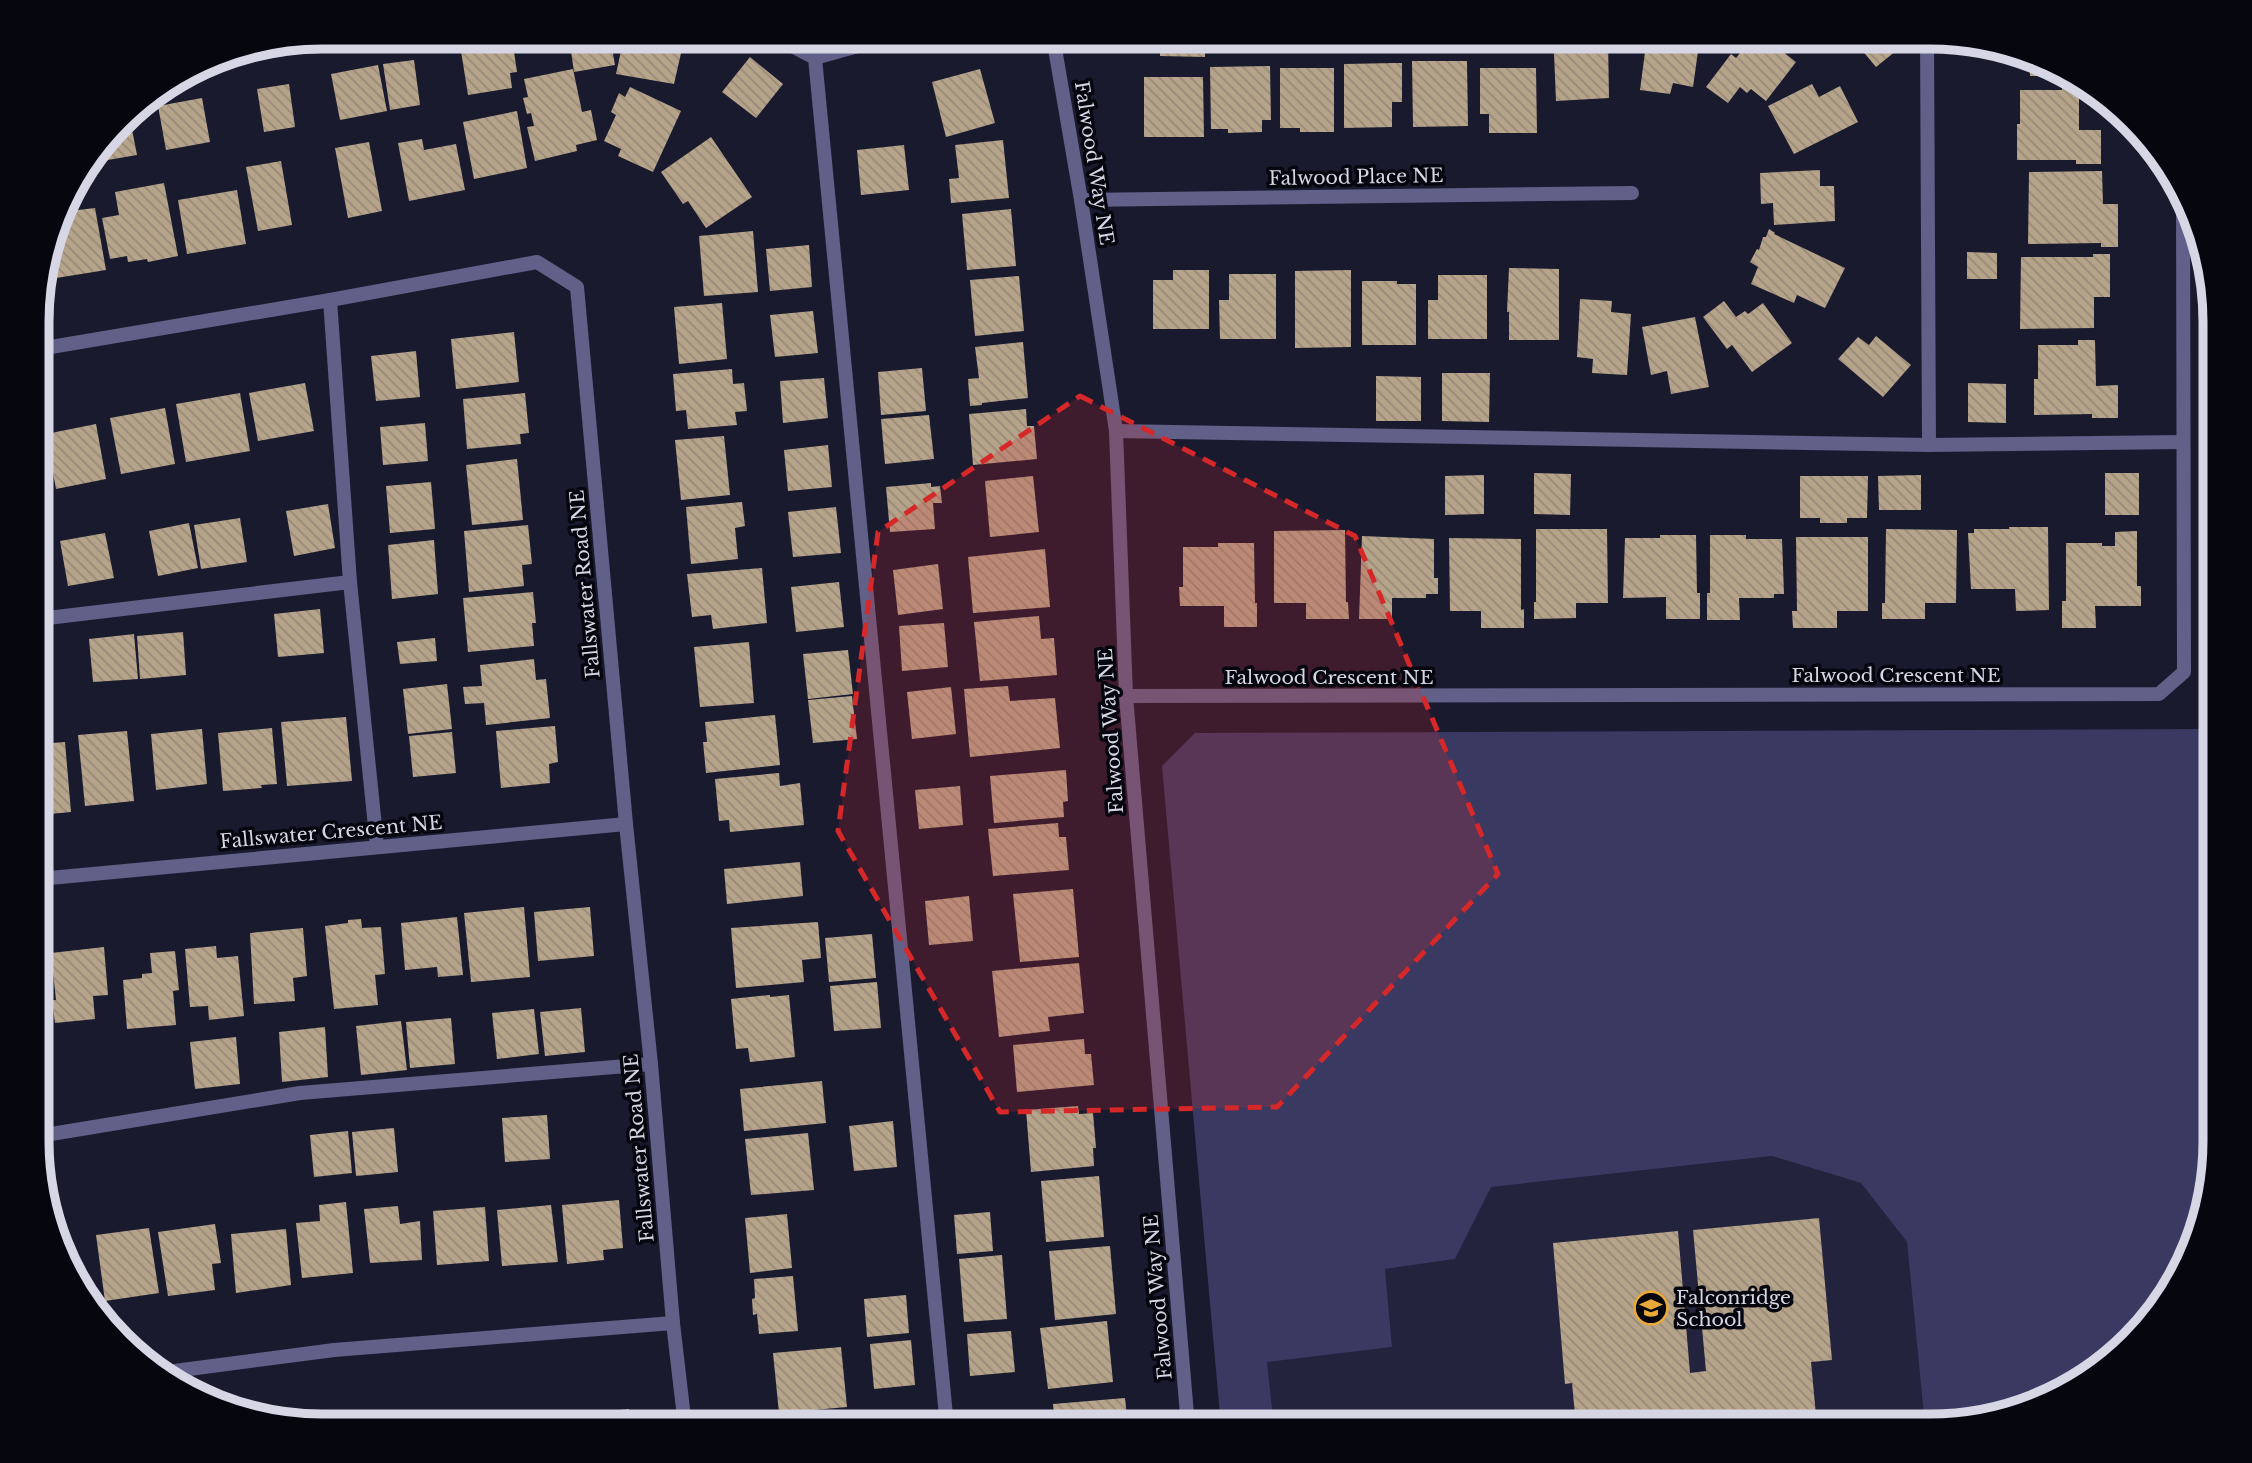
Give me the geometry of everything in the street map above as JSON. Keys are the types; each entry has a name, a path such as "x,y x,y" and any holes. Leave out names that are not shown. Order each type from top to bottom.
{"street":[{"path":"798,49 815,58 847,49"},
{"name":"Falwood Way NE","path":"1055,49 1116,431 1126,696 1187,1414"},
{"path":"1927,49 1929,445"},
{"path":"815,58 946,1414"},
{"name":"Falwood Place NE","path":"1081,200 1632,193"},
{"name":"Falwood Crescent NE","path":"1126,696 2159,694 2184,672 2183,220"},
{"name":"Fallswater Road NE","path":"49,347 537,262 577,287 684,1414"},
{"path":"330,300 350,582 377,846"},
{"path":"1116,431 1929,445 2183,442"},
{"path":"49,618 350,582"},
{"name":"Fallswater Crescent NE","path":"49,879 626,824"},
{"path":"49,1134 300,1093 651,1064"},
{"path":"175,1371 334,1349 673,1323"}],"highlighted area":[{"path":"1080,396 1355,536 1498,874 1277,1107 1000,1112 838,831 878,532"}],"shaded area":[{"path":"2203,729 2203,1141 2201,1177 2194,1212 2175,1262 2157,1293 2135,1321 2110,1346 2082,1368 2051,1386 2001,1405 1966,1412 1924,1414 1907,1242 1861,1183 1772,1156 1491,1187 1455,1259 1385,1269 1392,1347 1267,1362 1273,1414 1220,1414 1162,766 1195,733"},
{"name":"Falconridge School","path":"1772,1156 1861,1183 1907,1242 1924,1414 1273,1414 1267,1362 1392,1347 1385,1269 1455,1259 1490,1187"}],"building":[{"path":"514,49 517,72 510,73 512,88 468,95 461,51"},
{"path":"571,49 612,49 615,65 574,72"},
{"path":"621,49 682,49 674,84 616,74"},
{"path":"1160,49 1205,49 1205,57 1160,56"},
{"path":"1568,49 1608,49 1609,98 1556,101 1554,53 1568,52"},
{"path":"1645,49 1698,49 1693,87 1673,83 1670,94 1640,90"},
{"path":"1743,49 1779,49 1796,62 1766,101 1751,89 1747,93 1740,87 1728,103 1706,87 1731,54 1736,58"},
{"path":"1861,49 1898,49 1876,67"},
{"path":"750,57 783,84 756,118 722,92"},
{"path":"414,60 420,105 390,110 383,64"},
{"path":"1412,61 1467,61 1468,126 1413,127"},
{"path":"1402,63 1402,102 1392,102 1392,127 1344,128 1344,64"},
{"path":"378,65 387,111 340,120 331,74"},
{"path":"1270,66 1271,120 1262,120 1262,132 1228,133 1228,129 1211,129 1210,67"},
{"path":"1280,68 1334,68 1334,132 1300,132 1300,128 1280,128"},
{"path":"1480,68 1536,68 1537,133 1489,133 1489,114 1480,114"},
{"path":"2030,68 2049,76 2030,76"},
{"path":"573,69 582,112 591,110 597,140 576,145 577,151 535,161 527,127 534,126 531,113 527,114 523,98 528,97 524,79"},
{"path":"980,69 995,123 946,137 932,82"},
{"path":"1144,77 1203,77 1204,137 1144,137"},
{"path":"289,84 295,127 264,132 257,89"},
{"path":"1812,84 1819,97 1840,86 1858,122 1794,154 1768,106"},
{"path":"2062,86 2066,86 2079,93 2079,130 2101,130 2101,164 2076,164 2076,160 2017,160 2020,90 2062,90"},
{"path":"630,87 681,111 653,172 618,156 621,149 604,141 616,115 611,112 619,93 625,97"},
{"path":"202,98 210,142 166,150 158,106"},
{"path":"517,111 527,168 474,179 463,122"},
{"path":"131,127 137,155 101,161"},
{"path":"711,137 752,197 706,228 688,201 683,204 661,172"},
{"path":"422,139 424,150 456,144 465,190 409,201 398,143"},
{"path":"1003,140 1009,198 951,203 949,179 959,178 955,145"},
{"path":"369,142 382,211 348,218 335,148"},
{"path":"904,145 909,190 861,195 857,150"},
{"path":"281,161 292,225 258,231 246,167"},
{"path":"1820,170 1820,186 1834,186 1835,221 1774,225 1773,203 1761,204 1760,173"},
{"path":"2102,171 2103,204 2118,204 2118,247 2101,247 2101,243 2028,244 2029,172"},
{"path":"164,183 178,256 148,262 147,259 128,262 127,256 110,259 102,218 119,215 115,192"},
{"path":"237,190 246,244 187,254 178,200"},
{"path":"95,208 106,270 52,279 63,234 73,211"},
{"path":"1011,209 1016,266 967,270 962,214"},
{"path":"1769,229 1774,234 1845,268 1825,308 1797,295 1794,303 1751,284 1758,267 1750,262"},
{"path":"753,231 758,292 704,296 699,236"},
{"path":"809,245 812,287 770,291 766,249"},
{"path":"1967,252 1997,253 1997,279 1967,279"},
{"path":"2093,254 2110,254 2110,297 2094,297 2094,328 2020,329 2021,257 2093,257"},
{"path":"1509,268 1559,269 1559,340 1509,340"},
{"path":"1173,270 1209,270 1209,329 1153,329 1153,280 1173,280"},
{"path":"1351,270 1351,347 1295,348 1295,271"},
{"path":"1229,274 1276,274 1276,339 1220,339 1219,300 1229,300"},
{"path":"1438,275 1487,275 1487,339 1428,339 1428,300 1438,300"},
{"path":"1019,276 1024,331 975,336 970,280"},
{"path":"1362,281 1416,284 1416,345 1362,345"},
{"path":"1580,299 1612,301 1611,312 1631,314 1627,375 1592,373 1593,359 1577,357"},
{"path":"1724,301 1736,317 1745,311 1748,314 1763,303 1792,343 1752,372 1732,345 1727,349 1703,317"},
{"path":"722,303 727,359 679,364 674,307"},
{"path":"813,311 818,353 775,357 770,315"},
{"path":"1695,317 1709,387 1671,394 1667,371 1651,375 1642,327"},
{"path":"514,332 519,382 456,389 451,339"},
{"path":"1876,336 1911,365 1883,397 1838,359 1858,337 1869,345"},
{"path":"2078,340 2095,340 2096,386 2118,385 2118,418 2092,418 2092,414 2034,415 2038,345 2078,345"},
{"path":"1023,342 1028,398 970,406 968,379 979,378 975,347"},
{"path":"416,351 420,397 376,401 371,356"},
{"path":"922,368 926,411 881,415 878,372"},
{"path":"732,369 733,384 744,383 747,411 735,412 737,425 688,429 686,410 676,411 673,374"},
{"path":"1442,373 1490,373 1489,422 1442,421"},
{"path":"1376,376 1421,377 1421,421 1376,421"},
{"path":"824,378 828,418 783,423 780,381"},
{"path":"305,383 314,431 258,441 249,393"},
{"path":"1968,383 2006,384 2006,423 1968,422"},
{"path":"240,393 250,451 186,462 176,404"},
{"path":"525,393 529,433 520,434 521,444 467,449 463,399"},
{"path":"165,408 175,464 121,474 110,418"},
{"path":"1026,409 1027,426 1034,426 1037,459 973,465 969,414"},
{"path":"929,415 934,459 885,464 881,419"},
{"path":"425,423 428,461 383,465 380,427"},
{"path":"96,424 106,479 56,489 49,450 49,433"},
{"path":"724,436 730,495 681,500 675,440"},
{"path":"828,445 832,487 788,491 784,450"},
{"path":"517,459 523,520 472,525 466,465"},
{"path":"1534,473 1571,474 1570,515 1534,514"},
{"path":"2105,473 2139,473 2139,515 2105,515"},
{"path":"1484,475 1484,514 1445,515 1445,476"},
{"path":"1921,475 1921,510 1879,510 1878,476"},
{"path":"1033,476 1039,532 990,537 985,481"},
{"path":"1800,476 1868,476 1867,518 1847,518 1847,523 1820,523 1820,518 1800,518"},
{"path":"431,482 435,529 390,533 386,486"},
{"path":"931,483 931,487 940,486 942,503 933,503 935,529 890,532 886,487"},
{"path":"742,502 745,526 735,528 738,559 691,564 686,507"},
{"path":"328,504 335,548 294,556 286,511"},
{"path":"836,507 841,553 793,557 788,512"},
{"path":"240,518 247,562 201,569 194,525"},
{"path":"189,523 198,568 158,576 149,531"},
{"path":"528,525 532,564 522,565 524,586 469,592 464,531"},
{"path":"2048,527 2049,610 2016,611 2015,589 1971,589 1968,533 1974,533 1974,529"},
{"path":"1536,529 1607,529 1608,603 1576,603 1576,618 1534,619"},
{"path":"1886,529 1957,530 1956,603 1925,603 1925,619 1882,619 1882,603 1885,603"},
{"path":"1345,530 1346,602 1349,619 1306,619 1306,603 1274,603 1274,531"},
{"path":"2137,531 2137,586 2141,586 2141,606 2095,606 2096,628 2062,628 2062,601 2066,601 2066,543 2102,543 2102,546 2115,546 2115,532"},
{"path":"105,533 114,578 68,586 60,541"},
{"path":"1660,535 1696,535 1700,619 1666,619 1666,597 1623,598 1625,538 1660,538"},
{"path":"1710,535 1782,539 1784,594 1774,594 1774,598 1739,598 1740,620 1707,620"},
{"path":"1362,536 1434,539 1434,578 1438,578 1438,594 1426,594 1426,598 1392,598 1392,619 1359,619"},
{"path":"1796,537 1868,537 1868,611 1837,611 1837,628 1793,628 1792,611 1797,611"},
{"path":"1449,538 1521,539 1521,610 1524,609 1524,628 1481,628 1481,611 1450,611"},
{"path":"434,540 438,594 392,599 388,545"},
{"path":"1218,543 1254,543 1257,627 1224,627 1224,606 1180,606 1183,547 1218,547"},
{"path":"1045,549 1050,607 973,613 968,557"},
{"path":"938,564 943,609 898,615 893,570"},
{"path":"762,568 767,623 713,629 711,615 692,617 687,574"},
{"path":"839,582 844,627 796,632 791,587"},
{"path":"533,592 536,623 532,623 534,646 468,652 463,598"},
{"path":"320,609 324,653 278,657 274,614"},
{"path":"1039,616 1041,639 1054,638 1057,675 980,681 974,622"},
{"path":"944,623 948,667 902,671 899,626"},
{"path":"183,632 186,675 140,679 137,636"},
{"path":"134,634 138,679 93,682 89,639"},
{"path":"435,638 437,661 400,664 397,642"},
{"path":"749,642 754,703 700,707 694,647"},
{"path":"848,650 853,694 808,699 803,654"},
{"path":"534,659 536,680 546,679 550,718 486,725 484,703 465,704 463,687 482,686 480,665"},
{"path":"447,684 452,729 408,734 403,689"},
{"path":"1008,686 1010,701 1055,698 1060,748 970,757 964,689"},
{"path":"951,687 956,734 912,739 907,692"},
{"path":"852,696 857,739 813,743 808,700"},
{"path":"775,715 780,765 706,773 703,742 707,742 705,722"},
{"path":"346,717 352,781 287,786 281,722"},
{"path":"555,726 558,762 549,764 550,783 501,788 496,731"},
{"path":"272,728 277,784 223,791 218,733"},
{"path":"202,729 207,784 156,790 151,734"},
{"path":"127,731 134,801 85,806 78,735"},
{"path":"452,732 456,773 413,777 409,736"},
{"path":"65,742 71,812 49,814 49,743"},
{"path":"1066,770 1068,801 1063,802 1064,817 994,823 990,776"},
{"path":"779,773 780,786 800,783 804,825 730,832 729,820 719,821 715,779"},
{"path":"960,786 963,825 919,829 915,790"},
{"path":"1058,823 1059,837 1066,837 1069,870 993,876 988,829"},
{"path":"800,862 803,896 727,904 724,869"},
{"path":"1073,889 1079,957 1020,962 1013,894"},
{"path":"969,896 973,941 929,945 925,901"},
{"path":"524,907 530,977 471,982 464,913"},
{"path":"590,907 594,956 538,961 534,912"},
{"path":"457,917 463,975 438,977 437,967 405,970 401,923"},
{"path":"361,919 362,928 381,927 385,974 375,975 378,1005 334,1009 325,926"},
{"path":"818,922 821,958 802,960 804,982 736,988 731,928"},
{"path":"303,928 307,976 293,978 295,1001 254,1004 250,933"},
{"path":"872,934 876,978 829,982 825,938"},
{"path":"216,946 217,958 238,956 244,1016 209,1020 208,1006 190,1007 185,949"},
{"path":"104,947 108,995 93,996 95,1019 55,1023 52,1000 56,1000 51,953"},
{"path":"175,951 179,990 173,991 176,1025 127,1029 123,980 142,978 142,974 152,973 150,953"},
{"path":"1079,963 1084,1013 1048,1017 1050,1031 999,1037 992,971"},
{"path":"877,982 881,1028 834,1031 830,986"},
{"path":"789,995 795,1057 750,1062 748,1048 736,1049 731,999"},
{"path":"581,1008 585,1052 545,1056 540,1012"},
{"path":"534,1009 539,1054 497,1059 492,1013"},
{"path":"451,1018 455,1064 410,1068 406,1022"},
{"path":"401,1021 407,1070 361,1075 356,1026"},
{"path":"325,1027 328,1077 282,1082 279,1032"},
{"path":"236,1037 240,1084 195,1089 190,1042"},
{"path":"1084,1039 1085,1054 1091,1054 1094,1085 1017,1092 1013,1045"},
{"path":"822,1081 826,1123 744,1131 740,1089"},
{"path":"1078,1106 1079,1114 1093,1113 1096,1148 1093,1148 1094,1166 1031,1172 1026,1110"},
{"path":"547,1115 550,1159 505,1162 502,1118"},
{"path":"893,1121 897,1167 854,1171 849,1126"},
{"path":"394,1128 398,1172 356,1176 352,1132"},
{"path":"348,1131 352,1173 314,1177 310,1135"},
{"path":"808,1133 814,1190 751,1195 745,1139"},
{"path":"1099,1176 1104,1237 1046,1242 1041,1181"},
{"path":"619,1200 623,1248 603,1250 604,1260 567,1264 562,1205"},
{"path":"346,1202 353,1273 302,1278 296,1223 320,1221 319,1205"},
{"path":"551,1205 558,1262 502,1266 497,1210"},
{"path":"398,1206 400,1224 420,1221 422,1260 370,1263 364,1209"},
{"path":"485,1207 489,1261 437,1265 433,1211"},
{"path":"990,1212 993,1251 957,1254 954,1215"},
{"path":"787,1214 792,1268 750,1273 745,1218"},
{"path":"1819,1218 1832,1360 1811,1362 1816,1414 1575,1414 1572,1383 1565,1384 1553,1243 1678,1231 1690,1373 1706,1371 1693,1230"},
{"path":"215,1224 221,1263 212,1264 215,1290 168,1296 158,1232"},
{"path":"149,1228 159,1293 105,1301 96,1235"},
{"path":"286,1229 291,1285 236,1293 231,1234"},
{"path":"72,1240 90,1284 77,1262 69,1242"},
{"path":"1110,1246 1116,1314 1055,1320 1049,1251"},
{"path":"1002,1255 1007,1319 964,1322 959,1259"},
{"path":"793,1276 798,1331 759,1334 757,1314 753,1315 754,1279"},
{"path":"906,1295 909,1333 867,1337 864,1299"},
{"path":"1107,1321 1113,1382 1048,1389 1040,1328"},
{"path":"1011,1331 1015,1372 970,1376 967,1334"},
{"path":"911,1340 915,1385 874,1389 870,1344"},
{"path":"841,1347 847,1407 779,1413 773,1353"},
{"path":"1125,1398 1127,1414 1054,1414 1053,1404"},
{"path":"629,1409 629,1414 581,1414"}],"place":[{"name":"Falconridge School","path":"1651,1308"}]}
